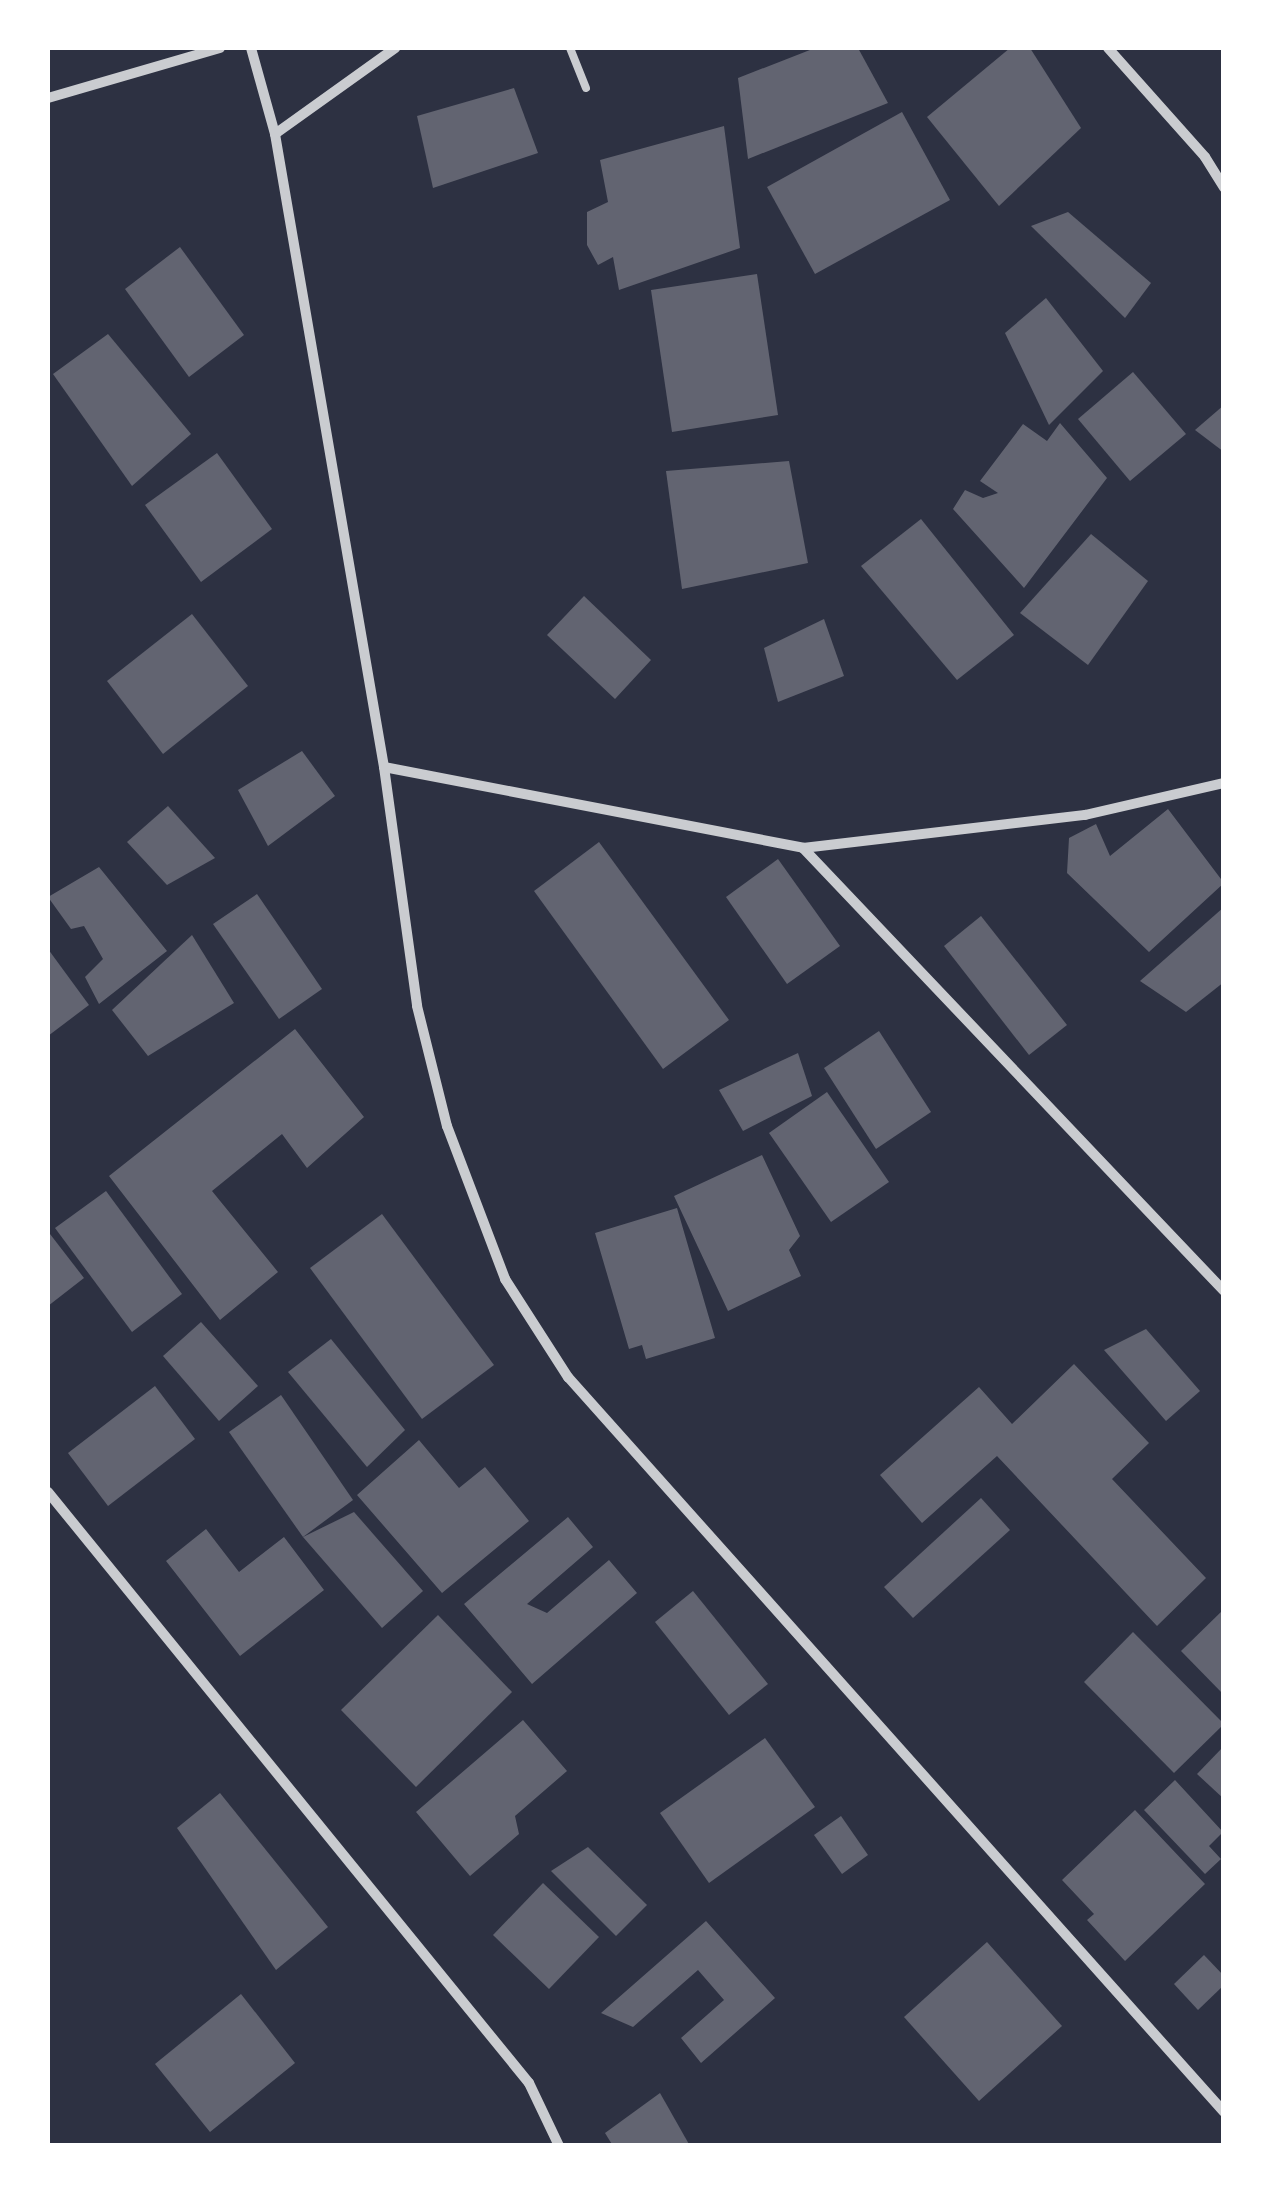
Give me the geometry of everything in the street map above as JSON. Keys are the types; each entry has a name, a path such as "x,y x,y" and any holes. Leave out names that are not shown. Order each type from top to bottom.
{"street":[{"path":"48,98 220,48"},
{"path":"250,48 275,134 384,767 418,1006 447,1126 505,1280 568,1377 1224,2112"},
{"path":"275,134 395,48"},
{"path":"1108,48 1222,184"},
{"path":"384,767 803,848 1085,815 1224,783"},
{"path":"803,848 1224,1291"},
{"path":"48,1492 529,2083 559,2146"}],"lane":[{"path":"570,48 586,88"}],"building":[{"path":"815,48 858,48 888,103 748,159 738,78"},
{"path":"1010,48 1030,48 1081,128 999,206 927,117"},
{"path":"514,88 538,153 433,188 417,116"},
{"path":"902,112 950,200 815,274 767,187"},
{"path":"724,126 740,248 619,290 613,257 598,265 587,245 587,212 608,202 600,160"},
{"path":"1068,212 1151,283 1125,318 1031,226"},
{"path":"180,247 244,335 189,377 125,289"},
{"path":"757,274 778,415 672,432 651,290"},
{"path":"1046,298 1103,371 1049,425 1005,333"},
{"path":"108,334 191,434 132,486 53,374"},
{"path":"1133,372 1186,434 1130,481 1078,419"},
{"path":"1224,405 1224,452 1195,430"},
{"path":"1060,423 1107,478 1024,588 953,509 965,490 983,498 998,493 980,481 1023,424 1047,441"},
{"path":"217,453 272,529 201,582 145,505"},
{"path":"789,461 808,563 682,589 666,471"},
{"path":"921,519 1014,635 957,680 861,566"},
{"path":"1091,534 1148,581 1088,665 1020,613"},
{"path":"584,596 651,660 615,699 547,635"},
{"path":"192,614 248,686 163,754 107,681"},
{"path":"824,619 844,676 778,702 764,648"},
{"path":"302,751 335,796 268,846 238,790"},
{"path":"168,806 215,858 167,885 127,842"},
{"path":"1168,809 1224,883 1149,952 1067,873 1069,838 1096,824 1110,856"},
{"path":"599,842 729,1020 663,1069 534,891"},
{"path":"778,859 840,946 787,984 726,897"},
{"path":"99,867 167,951 99,1004 85,977 103,959 84,926 71,929 48,897"},
{"path":"257,894 322,989 279,1019 213,924"},
{"path":"1224,907 1224,982 1186,1012 1140,981"},
{"path":"981,916 1067,1025 1029,1055 944,946"},
{"path":"192,935 234,1003 148,1056 112,1010"},
{"path":"48,949 89,1005 48,1036"},
{"path":"295,1029 364,1117 307,1168 282,1134 212,1191 278,1272 220,1320 109,1176"},
{"path":"879,1031 931,1112 876,1149 824,1068"},
{"path":"798,1053 812,1096 743,1131 719,1090"},
{"path":"827,1092 889,1182 831,1222 769,1133"},
{"path":"762,1155 800,1236 789,1250 801,1276 728,1311 674,1196"},
{"path":"106,1191 182,1294 132,1332 55,1228"},
{"path":"677,1208 715,1338 646,1359 642,1345 629,1349 595,1233"},
{"path":"382,1214 494,1365 422,1419 310,1268"},
{"path":"48,1236 84,1278 48,1306"},
{"path":"201,1322 258,1386 219,1421 163,1356"},
{"path":"1146,1329 1200,1391 1166,1421 1104,1350"},
{"path":"331,1339 405,1430 367,1467 288,1372"},
{"path":"1074,1364 1149,1443 1112,1479 1206,1578 1157,1626 997,1456 922,1523 880,1475 979,1387 1012,1424"},
{"path":"155,1386 195,1439 108,1506 68,1453"},
{"path":"281,1395 353,1500 303,1537 229,1432"},
{"path":"419,1440 459,1488 485,1467 529,1521 442,1593 357,1495"},
{"path":"981,1498 1010,1530 913,1618 884,1587"},
{"path":"354,1512 423,1591 382,1628 303,1537"},
{"path":"568,1517 593,1547 527,1604 547,1613 609,1560 637,1593 532,1684 464,1604"},
{"path":"206,1529 239,1572 284,1537 324,1590 240,1656 166,1561"},
{"path":"693,1591 768,1684 729,1715 655,1622"},
{"path":"1224,1609 1224,1695 1181,1651"},
{"path":"438,1615 512,1692 416,1787 341,1710"},
{"path":"1133,1632 1224,1724 1174,1773 1084,1682"},
{"path":"523,1720 567,1771 515,1816 519,1834 470,1876 416,1812"},
{"path":"765,1738 815,1807 709,1883 660,1813"},
{"path":"1224,1746 1224,1799 1197,1774"},
{"path":"1175,1780 1223,1832 1209,1846 1221,1859 1205,1874 1144,1810"},
{"path":"220,1793 328,1927 276,1970 177,1828"},
{"path":"1135,1810 1205,1884 1125,1961 1087,1920 1094,1914 1062,1880"},
{"path":"841,1816 868,1855 842,1874 814,1835"},
{"path":"588,1847 647,1905 616,1936 551,1871"},
{"path":"543,1883 599,1937 549,1989 493,1935"},
{"path":"706,1921 775,1998 701,2063 681,2038 724,2000 698,1970 633,2027 601,2013"},
{"path":"987,1942 1062,2026 979,2101 904,2017"},
{"path":"1204,1955 1224,1976 1224,1985 1198,2010 1174,1984"},
{"path":"241,1994 295,2063 210,2132 155,2064"},
{"path":"660,2093 690,2146 613,2146 605,2133"}]}
